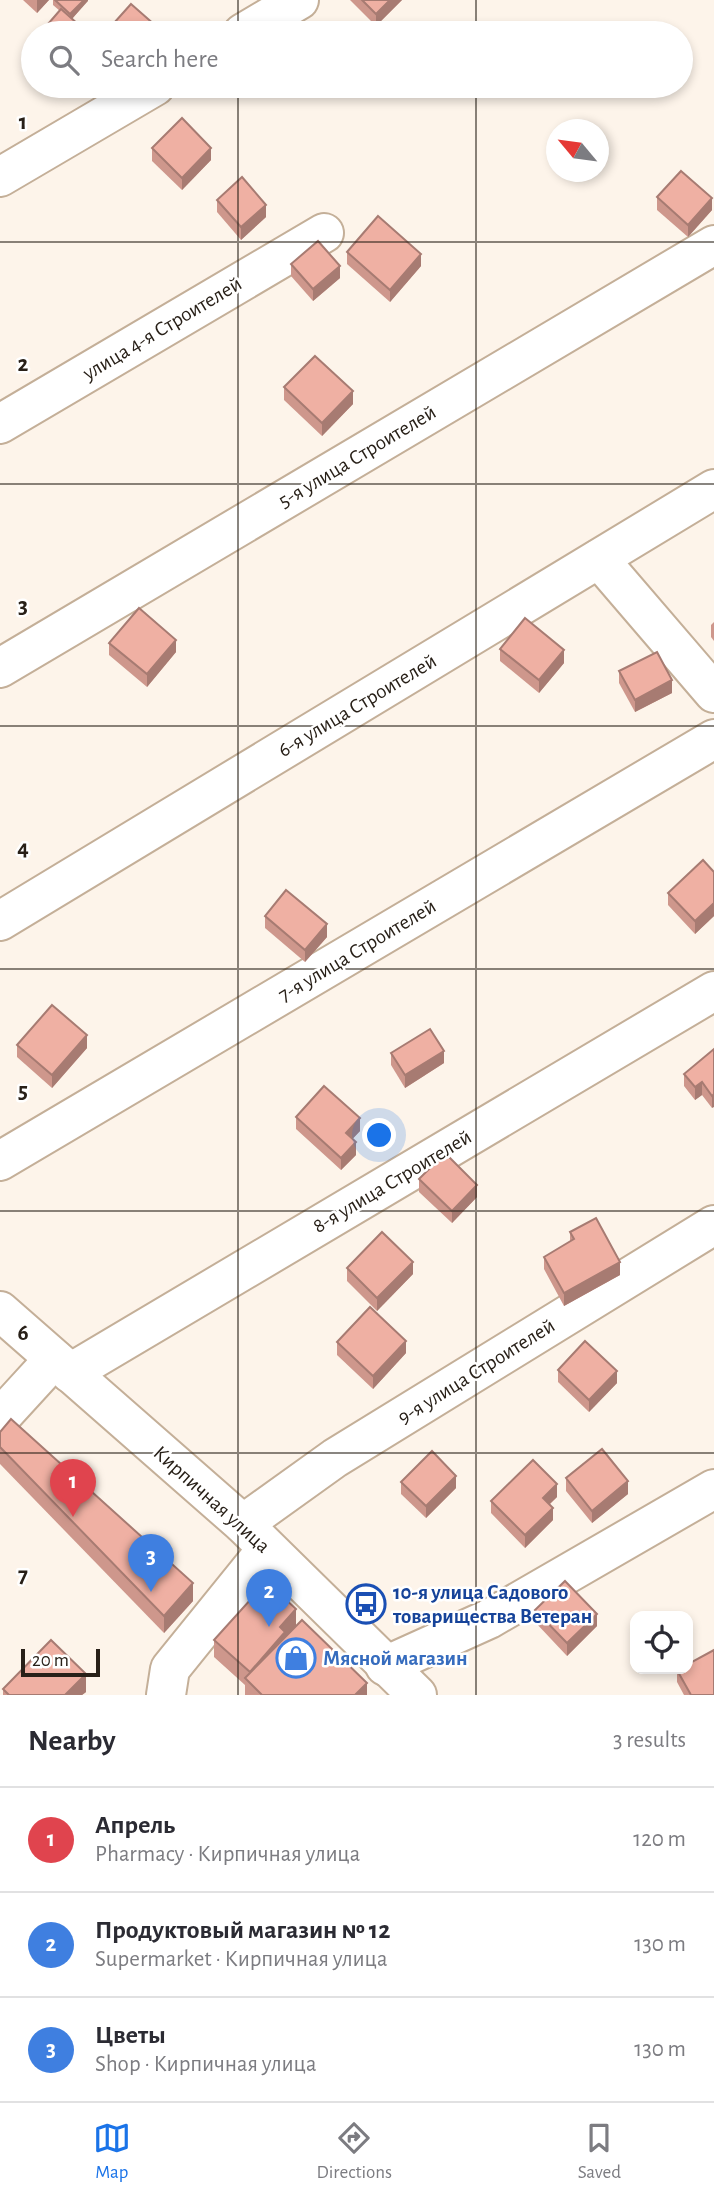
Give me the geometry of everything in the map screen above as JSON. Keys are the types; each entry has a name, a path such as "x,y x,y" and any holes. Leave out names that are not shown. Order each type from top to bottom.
{"street":[{"path":"263,21 299,0"},
{"path":"0,177 135,98"},
{"name":"улица 4-я Строителей","path":"0,424 324,233"},
{"name":"5-я улица Строителей","path":"0,668 714,245"},
{"name":"6-я улица Строителей","path":"0,921 714,489"},
{"path":"599,559 714,693"},
{"name":"7-я улица Строителей","path":"0,1161 714,739"},
{"name":"8-я улица Строителей","path":"0,1418 62,1366 714,991"},
{"name":"9-я улица Строителей","path":"166,1695 170,1669 255,1536 335,1458 714,1225"},
{"name":"Кирпичная улица","path":"0,1311 255,1536 417,1695"},
{"path":"385,1666 489,1619 714,1489"}],"building":[{"path":"55,0 84,0 70,14"},
{"path":"362,0 390,0 376,14"},
{"path":"131,4 150,21 116,21"},
{"path":"61,9 74,21 51,21"},
{"path":"182,118 211,148 182,178 152,148"},
{"path":"681,171 712,198 688,225 657,197"},
{"path":"242,177 266,205 241,227 217,200"},
{"path":"378,216 421,254 390,290 347,252"},
{"path":"318,241 340,266 313,289 291,264"},
{"path":"315,356 353,391 322,423 284,387"},
{"path":"139,608 176,640 147,674 109,643"},
{"path":"525,618 564,650 539,680 500,649"},
{"path":"657,652 672,680 635,700 619,671"},
{"path":"703,860 714,872 714,903 695,921 668,893"},
{"path":"286,890 327,924 305,950 265,916"},
{"path":"52,1005 87,1035 52,1075 17,1045"},
{"path":"430,1029 444,1051 405,1075 391,1053"},
{"path":"714,1049 712,1096 702,1082 695,1087 684,1074"},
{"path":"324,1086 360,1118 346,1133 356,1142 341,1158 296,1117"},
{"path":"445,1153 477,1185 452,1211 419,1179"},
{"path":"596,1218 620,1262 564,1293 544,1257 574,1239 570,1232"},
{"path":"382,1232 413,1262 377,1298 347,1268"},
{"path":"370,1307 406,1341 373,1376 337,1342"},
{"path":"585,1341 617,1371 589,1400 558,1370"},
{"path":"11,1419 193,1583 164,1616 0,1447 0,1432"},
{"path":"602,1449 628,1481 592,1511 566,1478"},
{"path":"432,1451 456,1476 426,1506 401,1482"},
{"path":"533,1460 557,1484 543,1498 553,1508 525,1535 491,1501"},
{"path":"271,1577 287,1591 282,1596 296,1609 280,1627 285,1632 250,1672 214,1640"},
{"path":"565,1581 597,1614 567,1643 535,1610"},
{"path":"302,1620 367,1683 355,1695 262,1695 245,1678"},
{"path":"51,1640 86,1674 65,1695 9,1695 3,1689"},
{"path":"714,1650 714,1695 691,1695 679,1674 693,1674 693,1661"}],"place":[{"name":"Апрель","path":"73,1517"},
{"name":"Цветы","path":"151,1592"},
{"name":"10-я улица Садового товарищества Ветеран","path":"366,1604"},
{"name":"Продуктовый магазин № 12","path":"269,1627"},
{"name":"Мясной магазин","path":"296,1658"}]}
